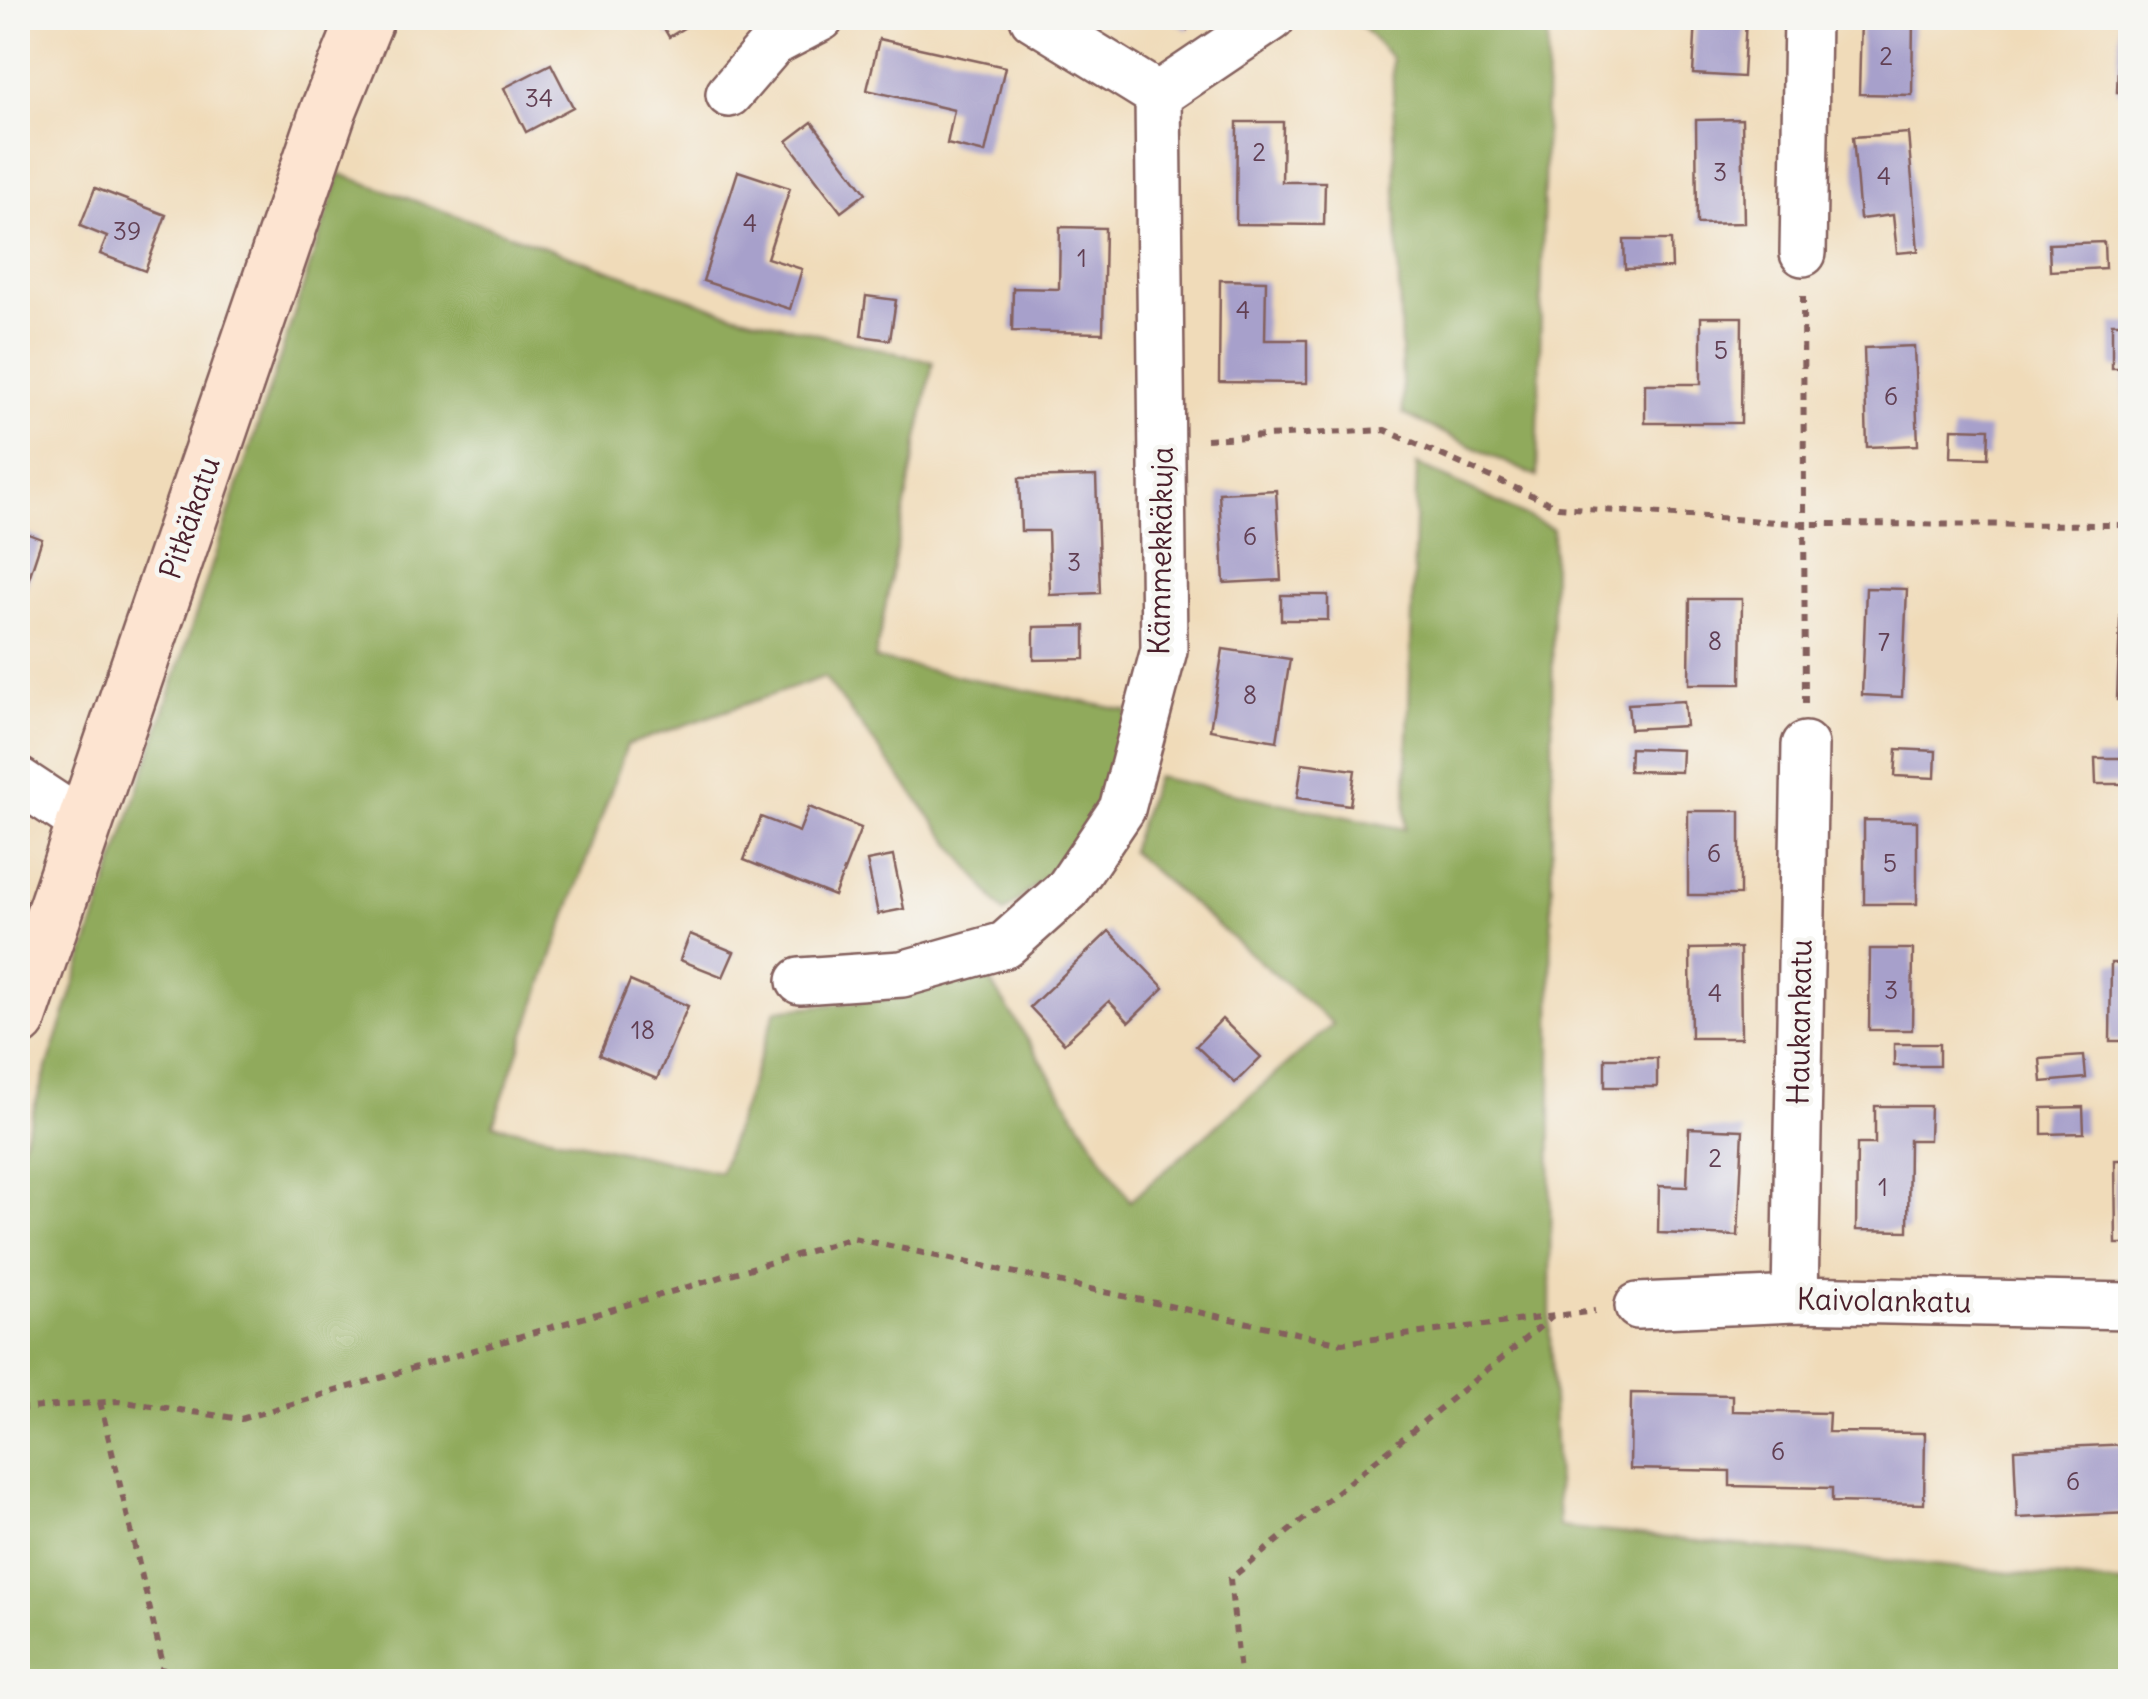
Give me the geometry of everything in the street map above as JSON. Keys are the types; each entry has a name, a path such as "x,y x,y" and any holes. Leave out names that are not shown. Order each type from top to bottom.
{"street":[{"name":"Pitkäkatu","path":"18,1019 329,109 366,18"},
{"path":"729,94 773,42 821,18"},
{"path":"1033,18 1158,95 1272,18"},
{"path":"1803,253 1807,18"},
{"name":"Kämmekkäkuja","path":"800,982 902,974 1005,945 1068,889 1122,809 1164,650 1158,95"},
{"name":"Haukankatu","path":"1795,1299 1805,745"},
{"path":"18,780 84,824"},
{"name":"Kaivolankatu","path":"1638,1306 1795,1299 2130,1306"}],"path":[{"path":"1803,253 1805,745"},
{"path":"1164,440 1385,430 1558,506 1806,524 2130,524"},
{"path":"18,1410 118,1400 241,1419 853,1238 1342,1343 1638,1306"},
{"path":"1241,1682 1230,1579 1553,1316"},
{"path":"100,1402 163,1664 160,1682"}],"green space":[{"path":"1353,18 1548,18 1537,477 1403,414 1392,58"},
{"path":"340,174 724,311 933,362 875,659 1128,711 1115,793 1063,861 1004,913 824,677 627,745 493,1124 720,1172 776,1010 884,999 986,974 1130,1201 1333,1024 1130,851 1156,777 1405,829 1417,464 1553,529 1550,1336 1559,1527 2130,1585 2130,1682 18,1682 18,1157"}],"building":[{"path":"658,18 700,18 669,37"},
{"path":"1169,18 1196,18 1187,30"},
{"path":"1696,18 1746,18 1743,77 1693,74"},
{"path":"1861,18 1913,18 1912,95 1859,94"},
{"path":"2120,18 2130,18 2130,93 2117,92"},
{"path":"879,39 1005,67 985,153 947,144 954,110 867,90"},
{"path":"551,64 573,107 526,132 504,88"},
{"path":"1742,119 1744,223 1697,224 1696,120"},
{"path":"812,122 866,193 841,212 787,141"},
{"path":"1237,122 1283,122 1282,182 1325,182 1324,225 1236,224"},
{"path":"1908,133 1918,251 1897,253 1893,215 1860,219 1853,137"},
{"path":"2124,136 2130,136 2130,236 2127,236"},
{"path":"738,171 790,188 767,258 802,269 790,309 703,281"},
{"path":"95,188 166,215 145,271 100,254 107,237 80,226"},
{"path":"1060,227 1105,228 1103,333 1012,331 1013,288 1059,289"},
{"path":"1624,240 1671,240 1672,268 1625,269"},
{"path":"2104,242 2105,268 2050,271 2049,244"},
{"path":"1220,280 1266,281 1265,340 1307,340 1307,383 1219,382"},
{"path":"866,296 896,300 890,340 861,336"},
{"path":"1701,317 1742,317 1741,423 1645,423 1645,384 1701,384"},
{"path":"2112,323 2130,323 2130,449 2124,449 2124,368 2112,368"},
{"path":"1914,346 1918,445 1867,447 1864,348"},
{"path":"1952,428 1989,429 1988,458 1951,457"},
{"path":"1096,476 1100,593 1050,595 1048,531 1021,531 1019,478"},
{"path":"1276,490 1281,580 1224,583 1219,493"},
{"path":"18,530 42,539 25,590 18,587"},
{"path":"1866,588 1907,589 1902,697 1862,695"},
{"path":"2121,594 2130,595 2130,700 2117,700"},
{"path":"1281,595 1328,595 1328,620 1281,620"},
{"path":"1690,599 1742,599 1741,684 1689,684"},
{"path":"1085,626 1085,659 1034,660 1034,627"},
{"path":"1223,649 1290,659 1277,741 1210,730"},
{"path":"1684,701 1686,726 1630,729 1628,704"},
{"path":"1630,748 1682,750 1681,772 1629,771"},
{"path":"1897,749 1936,751 1935,778 1895,776"},
{"path":"2095,758 2130,758 2130,784 2096,784"},
{"path":"1302,763 1355,770 1350,805 1297,798"},
{"path":"809,807 861,828 834,896 744,860 761,817 799,832"},
{"path":"1688,811 1740,811 1740,895 1688,895"},
{"path":"2122,819 2130,819 2130,899 2124,899"},
{"path":"1864,820 1917,821 1917,904 1864,904"},
{"path":"893,856 904,909 878,914 867,861"},
{"path":"1109,931 1164,988 1129,1022 1109,1001 1064,1043 1030,1007"},
{"path":"690,934 734,952 723,977 680,960"},
{"path":"1740,948 1741,1038 1691,1038 1690,949"},
{"path":"1870,949 1913,949 1912,1030 1869,1030"},
{"path":"2111,963 2130,963 2130,1041 2110,1041"},
{"path":"630,981 688,1006 657,1079 599,1055"},
{"path":"1222,1019 1261,1057 1235,1083 1196,1046"},
{"path":"1894,1044 1939,1044 1939,1066 1894,1066"},
{"path":"2084,1056 2086,1078 2042,1082 2040,1059"},
{"path":"1605,1058 1657,1058 1657,1087 1605,1087"},
{"path":"1875,1106 1930,1106 1929,1140 1909,1140 1908,1231 1856,1230 1857,1144 1875,1144"},
{"path":"2083,1107 2084,1133 2042,1134 2042,1108"},
{"path":"1689,1128 1743,1130 1738,1236 1658,1233 1659,1186 1687,1187"},
{"path":"2115,1160 2130,1160 2130,1244 2116,1244"},
{"path":"1631,1393 1732,1395 1732,1411 1829,1413 1828,1432 1925,1433 1924,1504 1832,1502 1832,1488 1730,1486 1730,1471 1630,1469"},
{"path":"2130,1444 2130,1513 2017,1518 2014,1449"}]}
